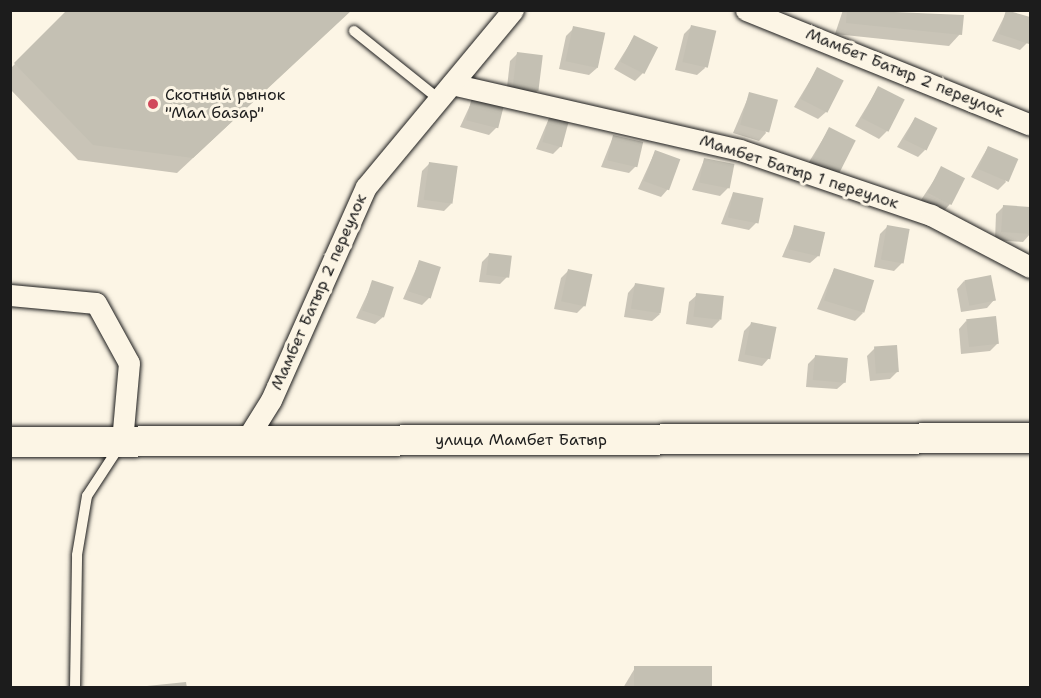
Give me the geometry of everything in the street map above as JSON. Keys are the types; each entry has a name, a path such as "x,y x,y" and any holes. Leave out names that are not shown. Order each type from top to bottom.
{"main road":[{"name":"улица Мамбет Батыр","path":"10,442 1030,438"}],"street":[{"name":"Мамбет Батыр 2 переулок","path":"246,440 271,400 366,187 513,10"},
{"name":"Мамбет Батыр 2 переулок","path":"746,10 1030,125"},
{"name":"Мамбет Батыр 1 переулок","path":"446,92 740,150 931,215 1030,267"},
{"path":"10,294 96,303 129,363 122,442"}],"lane":[{"path":"354,31 446,92"},
{"path":"75,687 77,555 87,496 122,442"}],"building":[{"name":"Скотный рынок \"Мал базар\"","path":"67,10 352,10 193,158 93,145 14,63"},
{"path":"847,10 964,15 962,35 846,23"},
{"path":"1006,10 1030,17 1029,44 999,34"},
{"path":"691,25 716,31 708,68 682,62"},
{"path":"573,26 605,33 598,68 566,61"},
{"path":"634,35 658,47 644,74 620,62"},
{"path":"517,52 543,55 538,91 513,88"},
{"path":"817,67 844,81 827,113 801,99"},
{"path":"878,86 905,100 888,132 862,118"},
{"path":"749,92 778,100 769,133 740,125"},
{"path":"472,97 504,105 498,128 466,120"},
{"path":"550,114 569,119 562,147 542,142"},
{"path":"915,117 937,128 927,150 904,139"},
{"path":"829,127 856,141 839,173 813,159"},
{"path":"613,135 643,142 637,167 607,160"},
{"path":"988,146 1018,159 1009,182 978,169"},
{"path":"655,150 680,159 669,190 644,181"},
{"path":"704,158 734,164 730,188 699,183"},
{"path":"429,162 458,166 452,204 424,200"},
{"path":"941,166 965,178 951,205 927,193"},
{"path":"733,192 763,198 758,223 728,218"},
{"path":"1003,205 1030,207 1028,234 1001,232"},
{"path":"794,225 825,232 820,257 788,249"},
{"path":"887,225 910,229 904,263 881,259"},
{"path":"489,253 512,256 509,278 486,275"},
{"path":"419,260 441,267 431,298 409,291"},
{"path":"834,268 874,280 864,313 824,301"},
{"path":"568,269 592,274 586,306 561,301"},
{"path":"991,275 996,301 969,306 964,280"},
{"path":"372,280 394,287 384,318 362,310"},
{"path":"635,283 665,288 661,313 631,309"},
{"path":"696,293 724,296 721,320 693,317"},
{"path":"996,316 999,344 969,347 966,319"},
{"path":"751,322 777,327 770,359 745,354"},
{"path":"897,345 899,372 876,374 874,347"},
{"path":"815,355 848,358 846,383 813,380"},
{"path":"634,666 712,666 712,688 634,688"},
{"path":"186,682 187,688 147,688 147,686"}],"place":[{"name":"Скотный рынок \"Мал базар\"","path":"153,104"}]}
